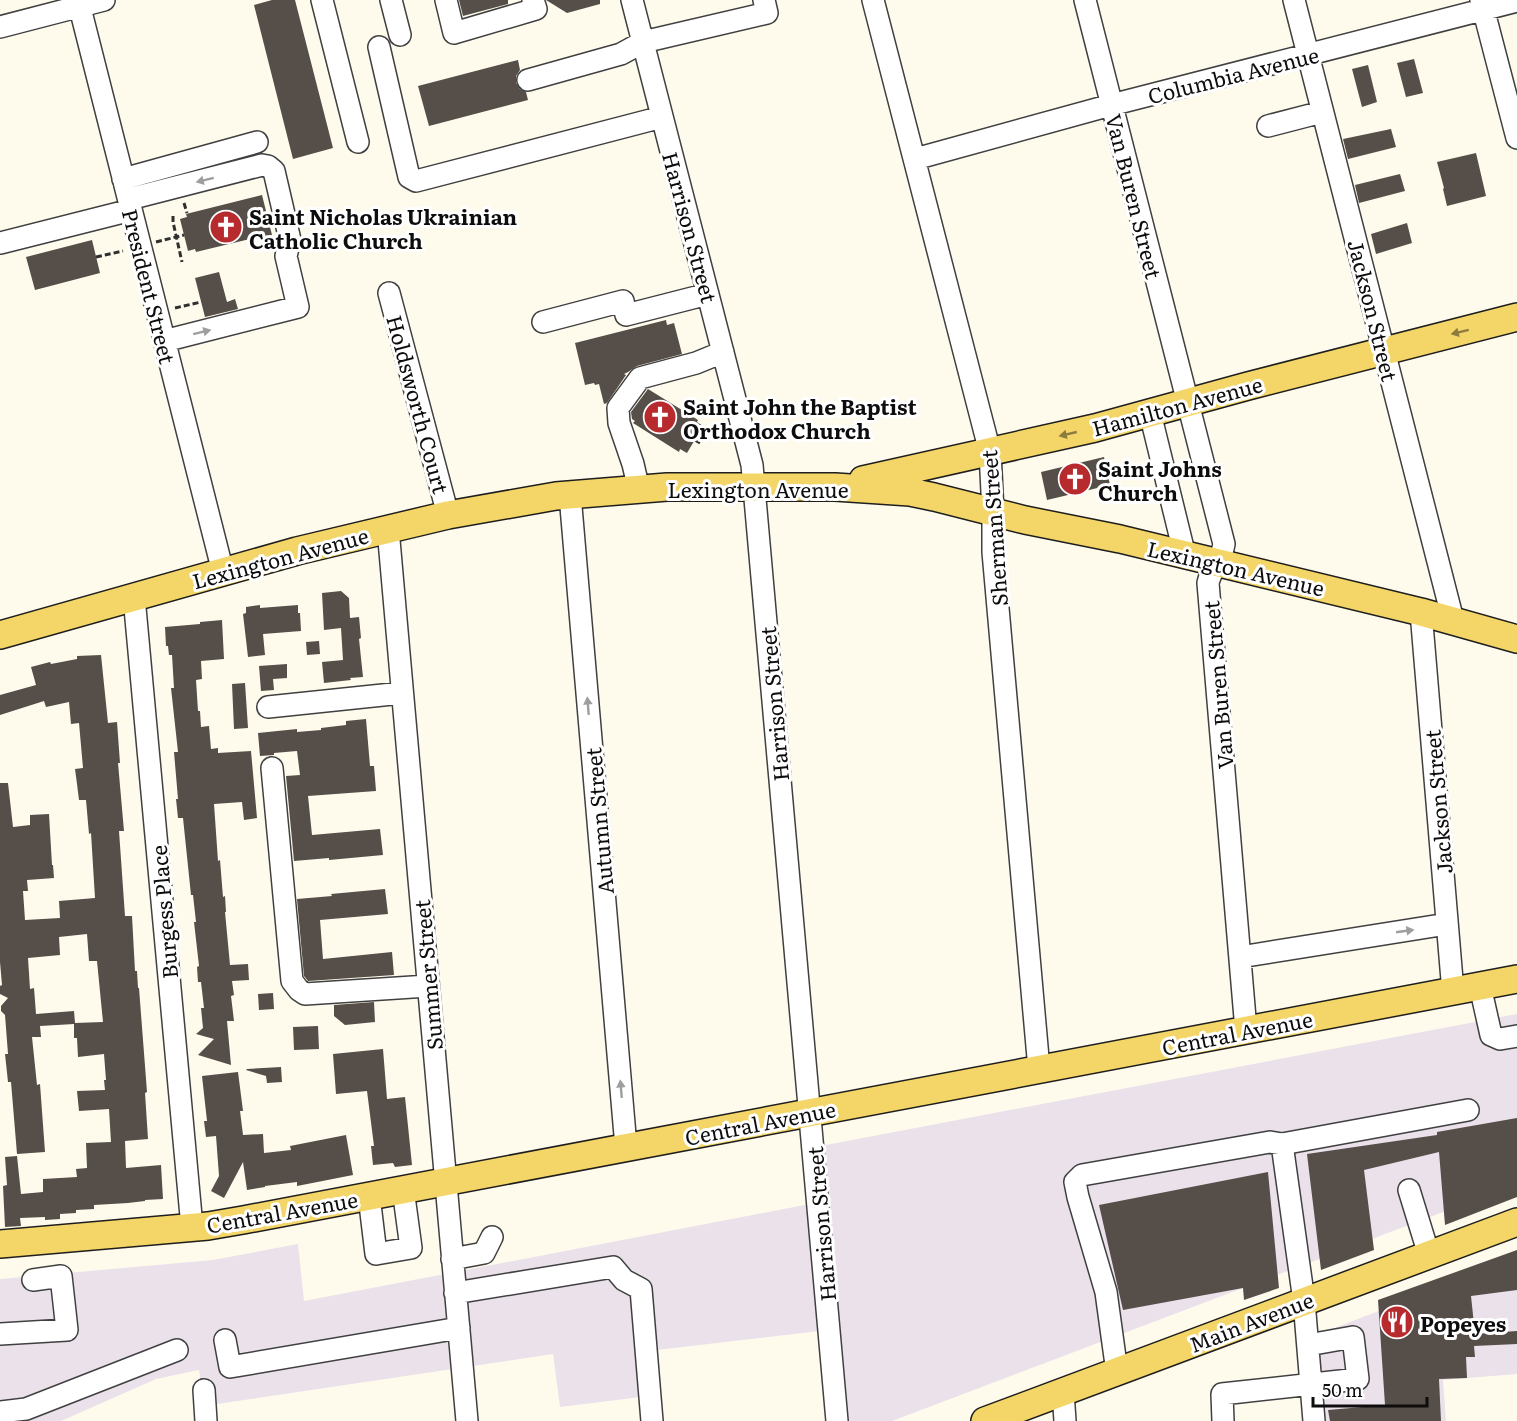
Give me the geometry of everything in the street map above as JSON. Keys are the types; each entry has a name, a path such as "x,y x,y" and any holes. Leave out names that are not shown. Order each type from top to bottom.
{"main road":[{"name":"Hamilton Avenue","path":"835,487 1095,428 1517,317"},
{"name":"Lexington Avenue","path":"0,635 297,551 448,515 556,496 667,487 835,487 910,492 1025,520 1120,539 1453,620 1517,639"},
{"name":"Central Avenue","path":"0,1244 192,1227 243,1220 1517,979"},
{"name":"Main Avenue","path":"985,1421 1517,1222"}],"street":[{"path":"0,27 79,3 104,0"},
{"path":"322,0 358,142"},
{"path":"391,0 400,35"},
{"path":"446,0 454,33 536,9 533,0"},
{"name":"Harrison Street","path":"633,0 752,465 837,1421"},
{"path":"528,80 621,54 643,42 767,13 764,0"},
{"name":"Sherman Street","path":"873,0 990,452 993,552 1039,1069"},
{"name":"Van Buren Street","path":"1084,0 1224,544 1222,554 1212,570 1208,583 1246,1030"},
{"name":"Jackson Street","path":"1294,0 1453,620"},
{"name":"Columbia Avenue","path":"915,159 1112,105 1308,55 1482,5 1517,1"},
{"name":"President Street","path":"79,3 223,572"},
{"path":"1482,5 1517,138"},
{"path":"379,47 409,177 416,181 662,117"},
{"path":"1268,126 1322,112"},
{"path":"123,179 257,142"},
{"path":"0,243 262,165 268,166 274,171 290,240 286,256 298,308 165,341"},
{"name":"Holdsworth Court","path":"389,293 448,515"},
{"path":"543,322 623,301 626,315 708,294"},
{"path":"639,490 619,423 618,408 640,378 696,363 723,352"},
{"path":"1150,413 1185,556"},
{"name":"Autumn Street","path":"570,495 626,1147"},
{"name":"Summer Street","path":"388,529 452,1259 464,1291 459,1328 467,1421"},
{"name":"Burgess Place","path":"134,597 192,1227"},
{"name":"Jackson Street","path":"1421,612 1453,992"},
{"path":"268,707 402,693"},
{"path":"272,768 292,981 299,990 306,994 428,986"},
{"path":"1240,957 1447,924"},
{"path":"1480,986 1491,1035 1500,1039 1517,1036"},
{"path":"1283,1152 1468,1110"},
{"path":"1117,1372 1106,1292 1078,1197 1076,1182 1082,1175 1270,1142 1283,1152 1304,1301 1314,1421"},
{"path":"369,1196 376,1254 411,1248 403,1189"},
{"path":"1409,1190 1429,1255"},
{"path":"452,1259 484,1253 492,1237"},
{"path":"464,1291 613,1268 624,1280 641,1289 652,1421"},
{"path":"0,1334 67,1330 61,1276 33,1280"},
{"path":"225,1340 230,1367 459,1328"},
{"path":"1223,1421 1222,1394 1358,1380 1353,1337 1308,1345"},
{"path":"0,1412 26,1409 177,1350"},
{"path":"204,1390 206,1421"},
{"path":"1063,1392 1065,1421"}],"path":[{"path":"173,216 182,262"},
{"path":"164,240 184,235"},
{"path":"96,257 124,250"},
{"path":"177,308 201,302"},
{"path":"695,440 700,443"}],"shaded area":[{"path":"1517,1014 1517,1184 892,1421 835,1421 828,1330 648,1351 649,1396 560,1407 553,1354 204,1406 199,1370 156,1379 61,1421 0,1421 0,1279 213,1260 298,1244 304,1301 815,1203 810,1148"},
{"path":"1517,1258 1517,1374 1443,1380 1446,1421 1311,1421 1303,1340"}],"building":[{"path":"272,0 295,0 333,148 293,159 254,5"},
{"path":"459,0 508,0 508,4 463,16"},
{"path":"546,0 600,0 600,4 567,13"},
{"path":"1414,59 1423,93 1406,97 1397,63"},
{"path":"518,60 520,70 516,76 516,83 526,92 528,100 429,126 418,86"},
{"path":"1368,65 1377,102 1362,107 1352,69"},
{"path":"1391,129 1396,147 1348,159 1343,139"},
{"path":"1476,153 1486,196 1447,206 1437,162"},
{"path":"1400,174 1405,191 1359,203 1355,185"},
{"name":"Saint Nicholas Ukrainian Catholic Church","path":"262,195 272,235 196,252 195,249 188,251 180,219 187,217 186,214"},
{"path":"1407,223 1412,243 1376,254 1371,234"},
{"path":"92,240 100,273 35,290 26,257"},
{"path":"219,272 227,302 235,299 238,309 205,317 195,278"},
{"path":"666,320 667,325 674,323 682,354 637,366 624,374 626,375 604,404 599,384 585,385 575,343"},
{"name":"Saint John the Baptist Orthodox Church","path":"648,389 698,420 697,422 703,426 687,453 680,449 679,452 633,423 635,421 632,419 631,412"},
{"name":"Saint Johns Church","path":"1104,457 1110,485 1047,500 1041,472"},
{"path":"341,591 349,598 350,618 359,617 363,677 324,683 322,662 343,660 341,628 324,630 322,593"},
{"path":"260,605 260,608 298,605 301,631 263,634 265,655 248,657 243,614 246,613 246,607"},
{"path":"222,620 224,659 201,661 202,679 196,680 198,711 200,711 201,727 209,726 211,749 218,748 218,753 251,751 257,818 244,820 242,802 214,804 218,861 220,860 223,897 225,896 230,965 248,964 249,980 232,981 234,1021 227,1021 231,1065 198,1055 214,1039 196,1034 203,1028 201,1008 204,1008 201,982 198,982 197,967 199,966 194,922 196,922 183,818 178,818 176,799 178,799 174,752 178,752 171,688 174,688 172,655 169,655 168,646 166,646 165,627"},
{"path":"319,641 320,654 307,655 306,642"},
{"path":"101,655 108,723 117,722 124,831 119,831 125,916 132,916 147,1092 145,1093 148,1139 125,1141 126,1168 161,1165 163,1199 94,1205 94,1209 60,1214 60,1219 20,1218 21,1226 5,1227 3,1186 7,1185 5,1157 17,1156 21,1194 43,1192 43,1179 77,1177 76,1169 87,1168 86,1143 111,1142 109,1109 79,1111 77,1091 105,1090 104,1054 78,1057 74,1024 40,1026 41,1037 32,1037 37,1085 40,1084 45,1152 17,1154 11,1082 8,1082 5,1054 8,1054 5,1015 1,1011 1,1006 8,998 0,994 2,985 0,783 8,783 13,827 30,825 30,815 49,814 54,878 27,880 28,891 23,891 25,920 60,918 59,901 95,898 91,833 89,834 86,800 79,800 75,769 83,768 79,723 71,724 69,702 46,707 44,701 0,715 0,695 36,685 31,667 77,659 77,656","holes":["87,934 89,961 97,961 103,1022 75,1023 74,1011 36,1014 34,988 30,989 28,958 60,955 59,937"]},
{"path":"287,664 287,678 273,679 274,690 261,691 259,666"},
{"path":"245,683 248,728 234,729 232,684"},
{"path":"366,719 370,766 374,766 376,791 308,796 312,835 380,829 383,855 294,861 286,776 300,775 297,751 260,756 258,733 297,729 297,732 321,730 321,728 346,725 346,721"},
{"path":"385,889 388,914 320,920 323,959 392,952 394,975 308,981 304,976 297,899"},
{"path":"273,993 274,1009 259,1010 258,994"},
{"path":"374,1002 375,1022 345,1025 334,1016 334,1005"},
{"path":"318,1026 319,1049 294,1050 293,1027"},
{"path":"383,1049 387,1099 405,1097 412,1165 395,1167 393,1163 373,1165 371,1146 374,1146 367,1091 336,1094 333,1054"},
{"path":"281,1067 282,1082 267,1083 266,1076 246,1070 247,1069"},
{"path":"238,1072 243,1111 240,1111 243,1135 263,1134 264,1153 291,1150 290,1146 346,1135 353,1175 297,1186 297,1182 247,1190 243,1162 224,1198 211,1191 219,1176 216,1136 206,1137 204,1121 207,1121 202,1076"},
{"path":"1517,1118 1517,1197 1445,1225 1439,1152 1364,1170 1374,1250 1321,1270 1307,1154 1437,1135 1437,1132"},
{"path":"1268,1172 1279,1288 1244,1300 1243,1288 1123,1310 1099,1205"},
{"path":"1517,1250 1517,1290 1471,1296 1475,1334 1517,1331 1517,1344 1474,1346 1475,1357 1466,1357 1467,1378 1439,1379 1441,1421 1330,1421 1328,1410 1385,1405 1378,1300"}],"place":[{"name":"Saint Nicholas Ukrainian Catholic Church","path":"226,227"},
{"name":"Saint John the Baptist Orthodox Church","path":"660,417"},
{"name":"Saint Johns Church","path":"1075,479"},
{"name":"Popeyes","path":"1397,1322"}]}
